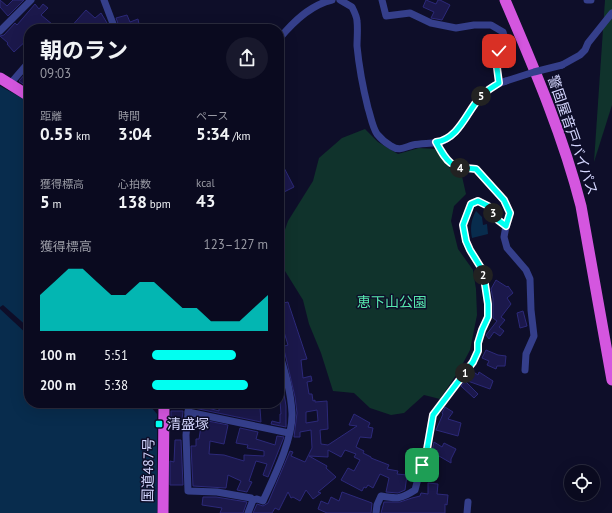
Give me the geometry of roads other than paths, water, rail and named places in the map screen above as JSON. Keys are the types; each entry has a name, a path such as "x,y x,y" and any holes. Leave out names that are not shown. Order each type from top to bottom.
{"highway":[{"name":"警固屋音戸バイパス","path":"505,0 543,91 566,152 581,206 612,380"},
{"path":"5,81 24,93"},
{"name":"国道487号","path":"163,513 164,408"}],"street":[{"path":"0,31 31,0"},
{"path":"104,0 113,24"},
{"path":"284,34 304,14 323,2 332,0"},
{"path":"340,0 352,7 357,21 357,46 364,94 377,134 393,147 403,149 411,145 443,141 455,131 482,96 488,90 502,82 562,65 580,55 612,13"},
{"path":"382,0 386,16 410,13 431,22 456,28 487,24 503,32 505,39 496,60 502,82"},
{"path":"5,81 24,66"},
{"path":"436,142 445,159 452,164 461,168 476,169 504,200 510,213 504,237 507,248 526,270 530,279 534,336 526,354 525,370"},
{"path":"376,513 377,505 381,496 392,498 404,497 415,490 418,475 426,455 433,415 473,362 478,351 478,343 488,317 488,304 483,271 466,241 463,225 471,204 478,201 488,206 498,220 506,226"},
{"path":"188,408 186,435 188,492 217,492 263,501 279,465 289,433 292,414 291,399 284,373"},
{"path":"188,412 289,433"},
{"path":"248,513 253,500"},
{"path":"467,513 468,502"}],"water":[{"path":"0,86 24,99 24,324 3,305 0,307"},
{"path":"476,211 482,217 483,225 487,224 488,234 472,238 471,224"},
{"path":"0,309 24,331 24,408 152,408 157,414 157,513 0,513"}],"place":[{"name":"清盛塚","path":"159,424"}],"park label":[{"name":"恵下山公園","path":"392,302"}]}
